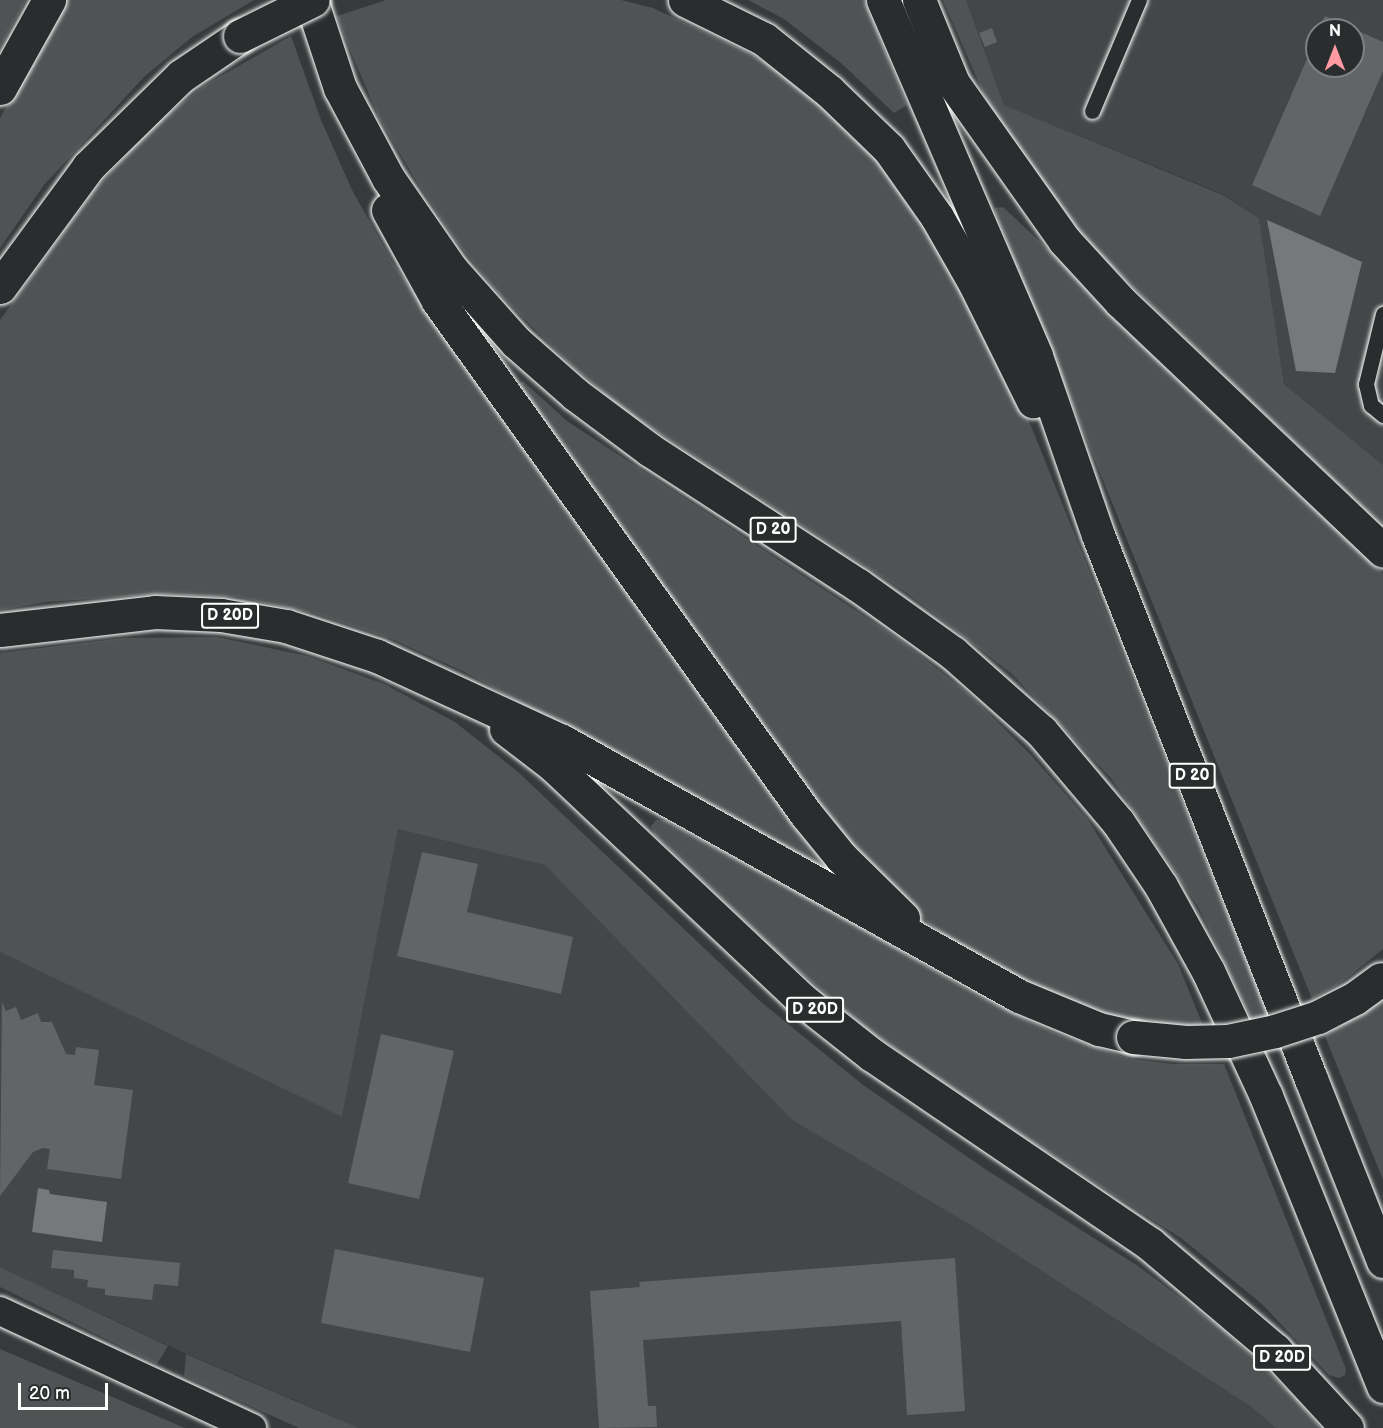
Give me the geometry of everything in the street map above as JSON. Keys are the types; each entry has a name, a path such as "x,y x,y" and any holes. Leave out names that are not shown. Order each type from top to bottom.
{"main road":[{"path":"0,88 48,0"},
{"path":"0,287 88,167 181,76 240,36 312,0"},
{"name":"D 20","path":"312,0 340,88 388,178 422,231 516,342 575,394 650,450 858,585 953,653 1041,731 1082,777 1161,886 1208,972 1266,1096 1383,1386"},
{"path":"685,0 764,39 829,91 889,149 937,217 975,284 1098,535"},
{"name":"D 20","path":"883,0 1036,356 1098,535 1383,1261"},
{"path":"919,0 953,83 1064,240 1121,302 1383,551"},
{"path":"340,88 379,191 438,301 806,814 878,895 923,935 986,979"},
{"name":"D 20D","path":"0,630 144,612 221,615 285,626 320,637 377,656 448,688 552,765 723,929 863,1048 1150,1244 1212,1293 1275,1350 1347,1428"},
{"path":"448,688 562,741 986,979 1064,1016 1133,1037 1218,1041 1275,1031 1318,1017 1382,978"}],"street":[{"path":"0,1311 252,1428"},
{"path":"0,1330 45,1332"}],"lane":[{"path":"1092,111 1139,0"},
{"path":"1383,314 1366,384 1371,405 1383,415"}],"shaded area":[{"path":"0,0 26,0 0,48"},
{"path":"66,0 254,0 192,37 144,77 44,185 0,248 0,118"},
{"path":"386,0 621,0 653,8 755,56 803,88 844,123 921,210 995,344 1031,426 1268,1015 1252,1020 1198,906 1111,778 1011,673 907,593 625,411 571,365 498,293 455,240 379,118 337,16"},
{"path":"748,0 864,0 907,105 894,113 841,63 784,19"},
{"path":"943,0 966,0 1004,105 1223,195 1259,218 1284,384 1383,465 1383,527 1089,245 992,113"},
{"path":"966,0 1383,0 1383,465 1284,384 1259,218 1223,194 1004,105"},
{"path":"291,36 321,120 352,190 393,263 831,871 827,873 465,672 392,639 313,613 238,597 161,594 46,602 0,610 0,320 93,192 153,126 204,86"},
{"path":"1003,207 1314,498 1383,574 1383,949 1341,983 1312,999 995,212 995,208"},
{"path":"1267,220 1362,262 1335,373 1296,371"},
{"path":"523,381 567,421 899,639 969,694 1029,753 1088,820 1178,964 1204,1028 1136,1022 1049,998 968,954 911,909 861,861 802,786 515,388"},
{"path":"217,637 307,656 384,684 455,722 517,771 761,1002 863,1085 988,1171 1138,1266 1225,1331 1298,1400 1320,1428 1276,1428 1250,1406 974,1227 792,1120 545,865 398,829 342,1117 0,952 0,653 123,638"},
{"path":"656,820 664,820 828,909 978,996 1052,1032 1130,1059 1173,1064 1224,1064 1346,1369 1345,1375 1339,1378 1329,1375 1262,1304 1181,1238 996,1119 871,1032 785,959 654,834 651,826"},
{"path":"398,829 546,865 792,1120 974,1227 1250,1406 1276,1428 359,1428 176,1349 0,1267 0,952 342,1117"},
{"path":"1383,999 1383,1180 1325,1036"},
{"path":"38,1188 49,1190 50,1194 107,1202 102,1242 32,1232"},
{"path":"0,1267 168,1346 157,1364 0,1287"},
{"path":"0,1349 185,1428 0,1428"},
{"path":"186,1354 359,1428 299,1428 184,1376"}],"building":[{"path":"992,28 997,42 985,47 979,33"},
{"path":"1365,34 1383,42 1383,71 1320,216 1252,185 1305,64 1305,78 1365,78"},
{"path":"422,852 478,864 467,912 573,937 561,994 397,956"},
{"path":"2,1002 6,1011 16,1007 21,1020 38,1013 41,1022 52,1022 66,1054 75,1055 76,1047 99,1050 94,1085 133,1090 121,1179 47,1169 50,1149 43,1148 33,1152 0,1196"},
{"path":"381,1034 454,1051 419,1199 348,1183"},
{"path":"335,1249 484,1278 470,1352 321,1323"},
{"path":"53,1250 180,1263 178,1286 154,1284 152,1300 105,1295 105,1289 87,1287 88,1280 74,1278 74,1270 51,1268"},
{"path":"955,1258 965,1411 907,1415 901,1321 643,1340 648,1406 656,1406 657,1427 599,1428 590,1291 640,1287 639,1282"}]}
